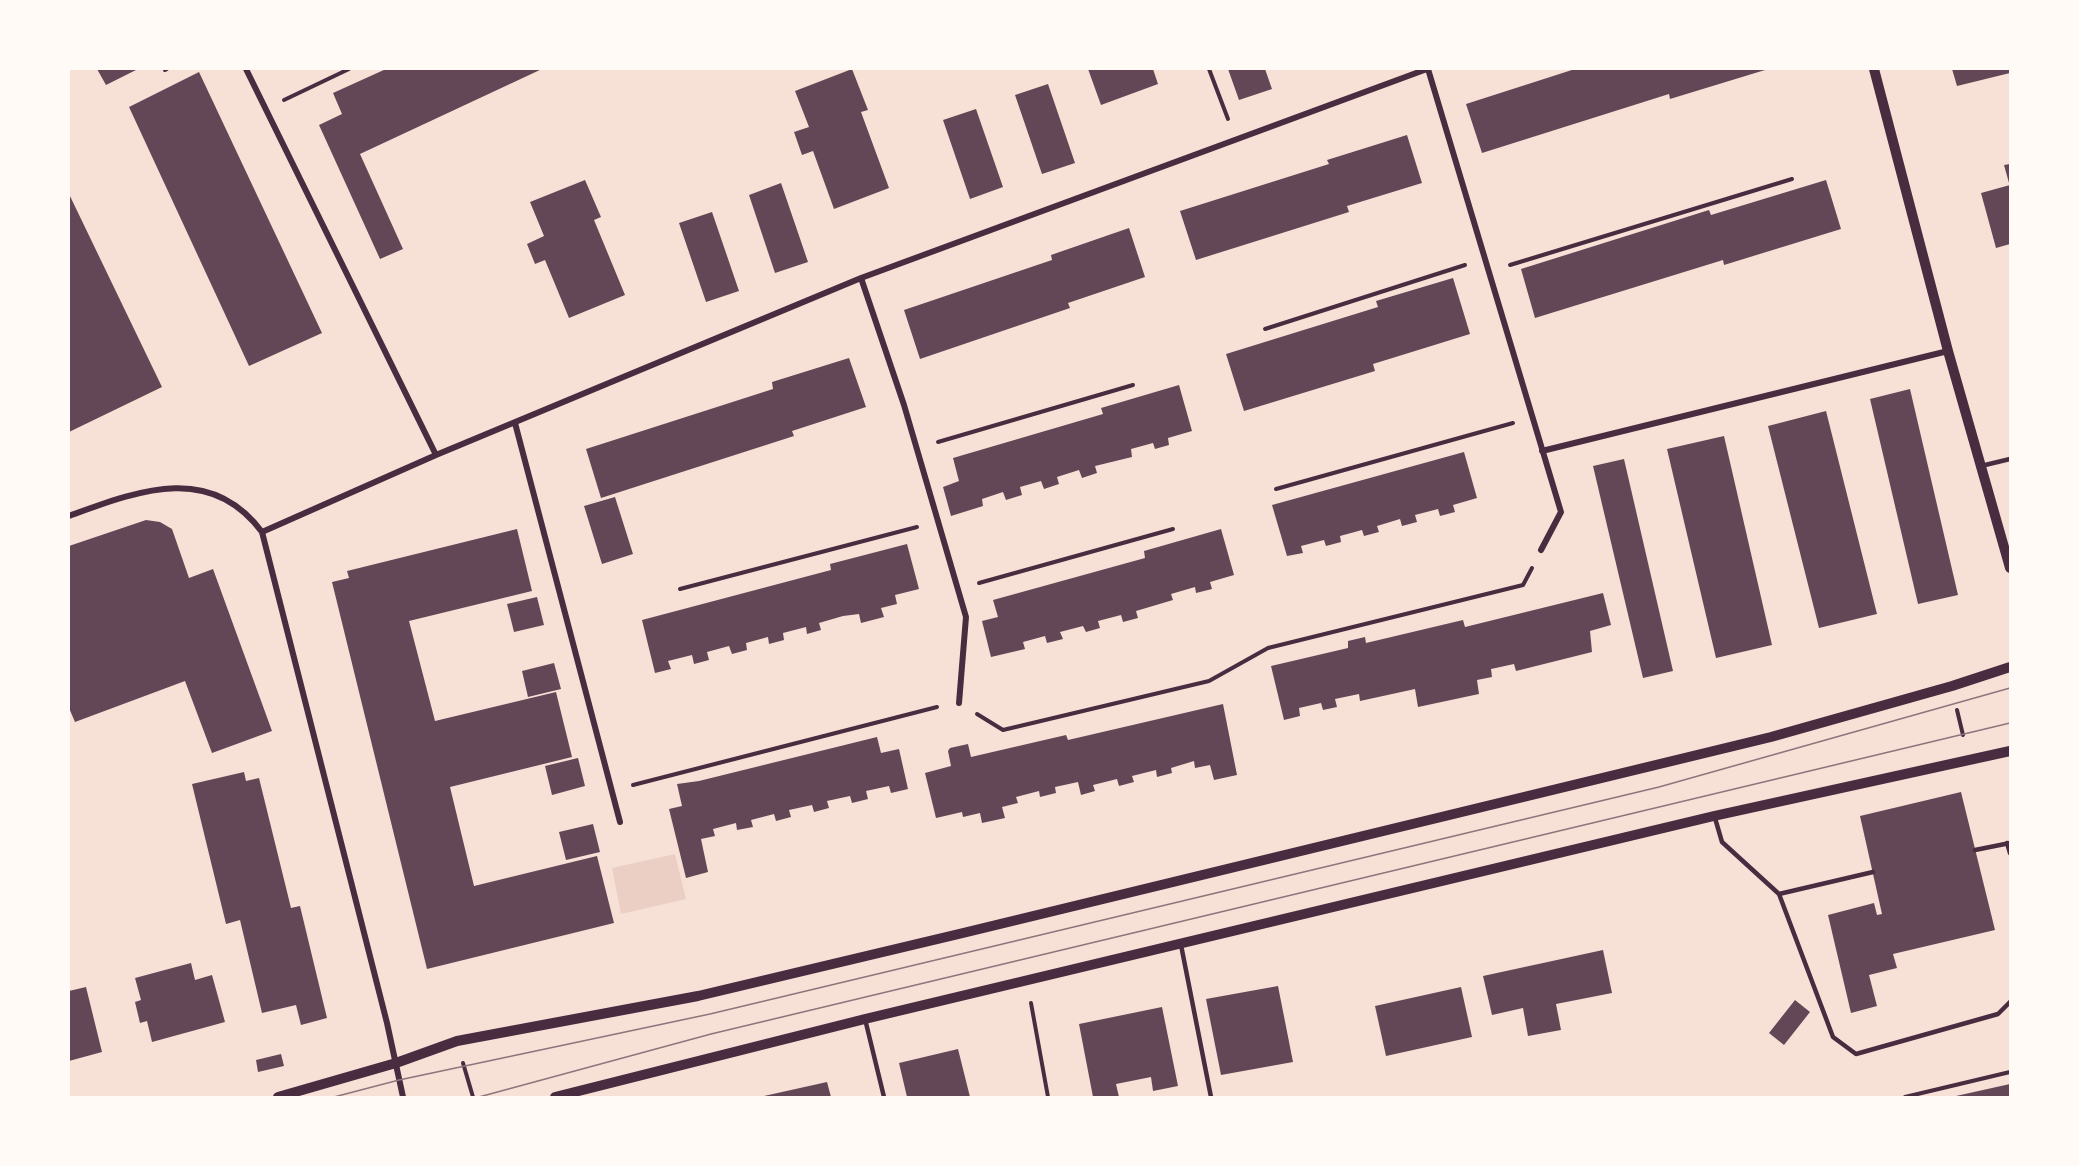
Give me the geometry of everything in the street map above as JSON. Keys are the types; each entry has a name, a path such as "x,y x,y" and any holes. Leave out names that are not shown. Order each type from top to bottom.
{"street":[{"path":"246,69 436,455"},
{"path":"262,532 436,455 861,278 1427,69 1561,512 1541,550"},
{"path":"1874,69 1948,351 2010,568"},
{"path":"861,278 917,448 966,617 958,703"},
{"path":"1542,451 1948,351"},
{"path":"515,423 620,822"},
{"path":"69,516 134,492 196,488 230,500 252,518 262,532 403,1097"},
{"path":"278,1097 396,1064 457,1041 698,996 963,933 1771,737 1952,686 2010,667"},
{"path":"555,1097 865,1019 1714,816 2010,751"}],"lane":[{"path":"1981,466 2010,459"},
{"path":"1714,816 1722,842 1779,894 1833,1037 1856,1054 1998,1014 2010,1002"},
{"path":"1975,850 2009,843 2010,853"},
{"path":"1779,894 1873,872"},
{"path":"1181,945 1211,1097"},
{"path":"865,1019 884,1097"}],"path":[{"path":"266,108 349,69"},
{"path":"1209,69 1237,140"},
{"path":"1489,271 1792,179"},
{"path":"1265,329 1485,259"},
{"path":"917,448 1133,385"},
{"path":"1276,489 1532,417"},
{"path":"680,589 938,522"},
{"path":"958,589 1173,529"},
{"path":"612,790 910,713 958,703 1003,730 1209,681 1268,648 1523,585 1541,550"},
{"path":"1956,703 1963,733"},
{"path":"1026,980 1048,1097"},
{"path":"457,1041 472,1097"},
{"path":"1905,1097 2010,1072"}],"shaded area":[{"path":"675,854 686,899 621,914 612,868"}],"building":[{"path":"97,69 138,69 106,85"},
{"path":"386,69 542,69 360,154 403,249 380,259 319,125 342,114 333,93"},
{"path":"852,69 868,110 861,112 889,188 834,209 813,151 802,155 794,132 809,127 795,91"},
{"path":"1088,69 1153,69 1158,84 1101,105"},
{"path":"1228,69 1265,69 1272,89 1239,100"},
{"path":"1575,69 1765,70 1670,99 1669,94 1482,153 1466,104"},
{"path":"1952,69 2010,69 2010,73 1957,86"},
{"path":"199,72 322,333 249,366 129,107"},
{"path":"1048,84 1075,163 1042,174 1015,95"},
{"path":"976,109 1003,187 970,199 943,120"},
{"path":"1407,135 1422,183 1347,206 1349,212 1196,260 1180,211 1329,164 1327,160"},
{"path":"2010,164 2010,183 2009,183 2004,165"},
{"path":"585,180 601,217 594,220 625,295 569,318 545,260 535,264 527,244 544,236 530,202"},
{"path":"1826,180 1841,229 1724,265 1723,260 1535,318 1521,269 1709,210 1711,215"},
{"path":"781,183 808,262 775,273 749,195"},
{"path":"2010,185 2010,244 1996,248 1981,193"},
{"path":"69,194 162,387 69,432"},
{"path":"712,212 739,291 706,302 679,223"},
{"path":"1129,228 1145,277 1068,303 1070,308 920,359 904,310 1052,260 1051,255"},
{"path":"1453,278 1470,334 1373,364 1375,371 1244,411 1226,354 1378,307 1376,301"},
{"path":"849,358 866,407 792,431 794,436 601,498 586,449 773,389 772,382"},
{"path":"1179,385 1192,431 1168,438 1169,445 1155,449 1153,443 1131,449 1132,457 1095,466 1097,473 1082,478 1079,470 1057,477 1059,484 1044,489 1041,481 1020,487 1022,495 1006,500 1003,492 982,499 983,506 951,516 943,487 959,481 953,458 1103,414 1101,408"},
{"path":"1910,389 1958,595 1918,604 1870,399"},
{"path":"1826,411 1877,614 1819,628 1768,426"},
{"path":"1724,436 1772,645 1716,658 1667,449"},
{"path":"1464,452 1477,498 1453,505 1455,512 1440,516 1438,509 1415,515 1417,522 1402,526 1400,519 1377,526 1379,532 1364,536 1362,530 1340,536 1341,542 1326,546 1324,540 1301,546 1303,553 1287,556 1272,505"},
{"path":"1624,459 1673,671 1643,678 1593,466"},
{"path":"615,497 633,554 602,564 584,506"},
{"path":"146,520 160,522 172,529 189,578 213,569 272,731 212,753 185,681 75,722 69,708 69,546"},
{"path":"517,529 532,591 409,621 435,721 556,692 572,757 450,787 474,886 597,856 614,923 427,969 332,582 349,578 347,571"},
{"path":"1221,529 1234,575 1210,582 1212,589 1196,593 1195,587 1171,594 1173,600 1136,611 1138,618 1123,622 1121,615 1098,621 1100,628 1086,632 1083,626 1060,632 1063,639 1047,643 1045,636 1023,642 1025,649 991,657 982,621 998,617 993,600 1145,558 1144,551"},
{"path":"907,544 919,589 895,595 897,604 881,608 884,617 861,623 859,614 843,616 819,623 821,630 807,634 806,627 783,633 784,640 769,644 768,637 746,643 747,650 732,654 729,646 707,652 709,660 694,664 692,655 668,661 671,669 655,673 642,620 831,570 830,564"},
{"path":"1603,593 1611,625 1590,631 1592,652 1516,671 1514,664 1491,669 1492,677 1477,680 1479,694 1418,707 1415,689 1360,701 1359,694 1335,699 1337,707 1323,710 1321,703 1299,708 1300,716 1284,720 1271,666 1348,648 1348,641 1365,637 1366,643 1463,620 1465,627"},
{"path":"537,597 544,625 514,632 507,604"},
{"path":"554,663 561,689 528,697 522,671"},
{"path":"1223,704 1237,775 1214,780 1210,765 1195,768 1194,761 1171,768 1172,773 1157,777 1156,770 1132,776 1134,782 1119,786 1117,779 1093,785 1095,791 1081,795 1078,782 1055,787 1056,793 1040,797 1039,791 1016,797 1018,803 1002,807 1005,818 982,823 980,813 963,817 962,812 936,818 925,773 951,766 948,751 950,748 968,744 971,757 1066,735 1068,740"},
{"path":"877,737 881,753 899,749 908,789 891,793 889,786 866,791 868,799 852,803 850,796 827,801 829,808 814,812 812,805 789,810 791,817 776,821 774,814 751,820 753,827 737,830 736,823 713,829 715,836 701,839 708,872 686,878 669,809 682,806 677,784 699,781"},
{"path":"578,758 585,786 552,795 545,766"},
{"path":"244,772 246,781 259,778 291,908 300,906 327,1018 301,1025 296,1005 262,1013 240,920 226,924 192,784"},
{"path":"1961,792 1995,930 1893,954 1897,968 1869,975 1877,1006 1851,1013 1828,915 1874,903 1877,915 1882,914 1860,816"},
{"path":"593,824 600,852 566,860 559,832"},
{"path":"1603,950 1612,993 1556,1004 1561,1030 1528,1036 1523,1008 1492,1015 1483,976"},
{"path":"191,963 195,980 212,975 225,1022 152,1042 147,1021 140,1023 135,1002 141,1000 135,978"},
{"path":"1278,986 1293,1062 1221,1075 1206,999"},
{"path":"86,987 102,1052 69,1061 69,991"},
{"path":"1461,987 1472,1037 1386,1056 1375,1006"},
{"path":"1795,1000 1810,1012 1784,1045 1769,1033"},
{"path":"1162,1007 1178,1086 1153,1091 1151,1077 1116,1084 1119,1097 1093,1097 1079,1024"},
{"path":"958,1049 970,1097 907,1097 899,1063"},
{"path":"281,1054 284,1066 258,1072 256,1060"},
{"path":"827,1082 831,1097 764,1096"},
{"path":"2010,1084 2010,1097 1956,1097 1956,1096"}],"tram line":[{"path":"334,1097 399,1080 710,1014 1659,787 2010,688"},
{"path":"479,1097 711,1034 2010,723"}]}
